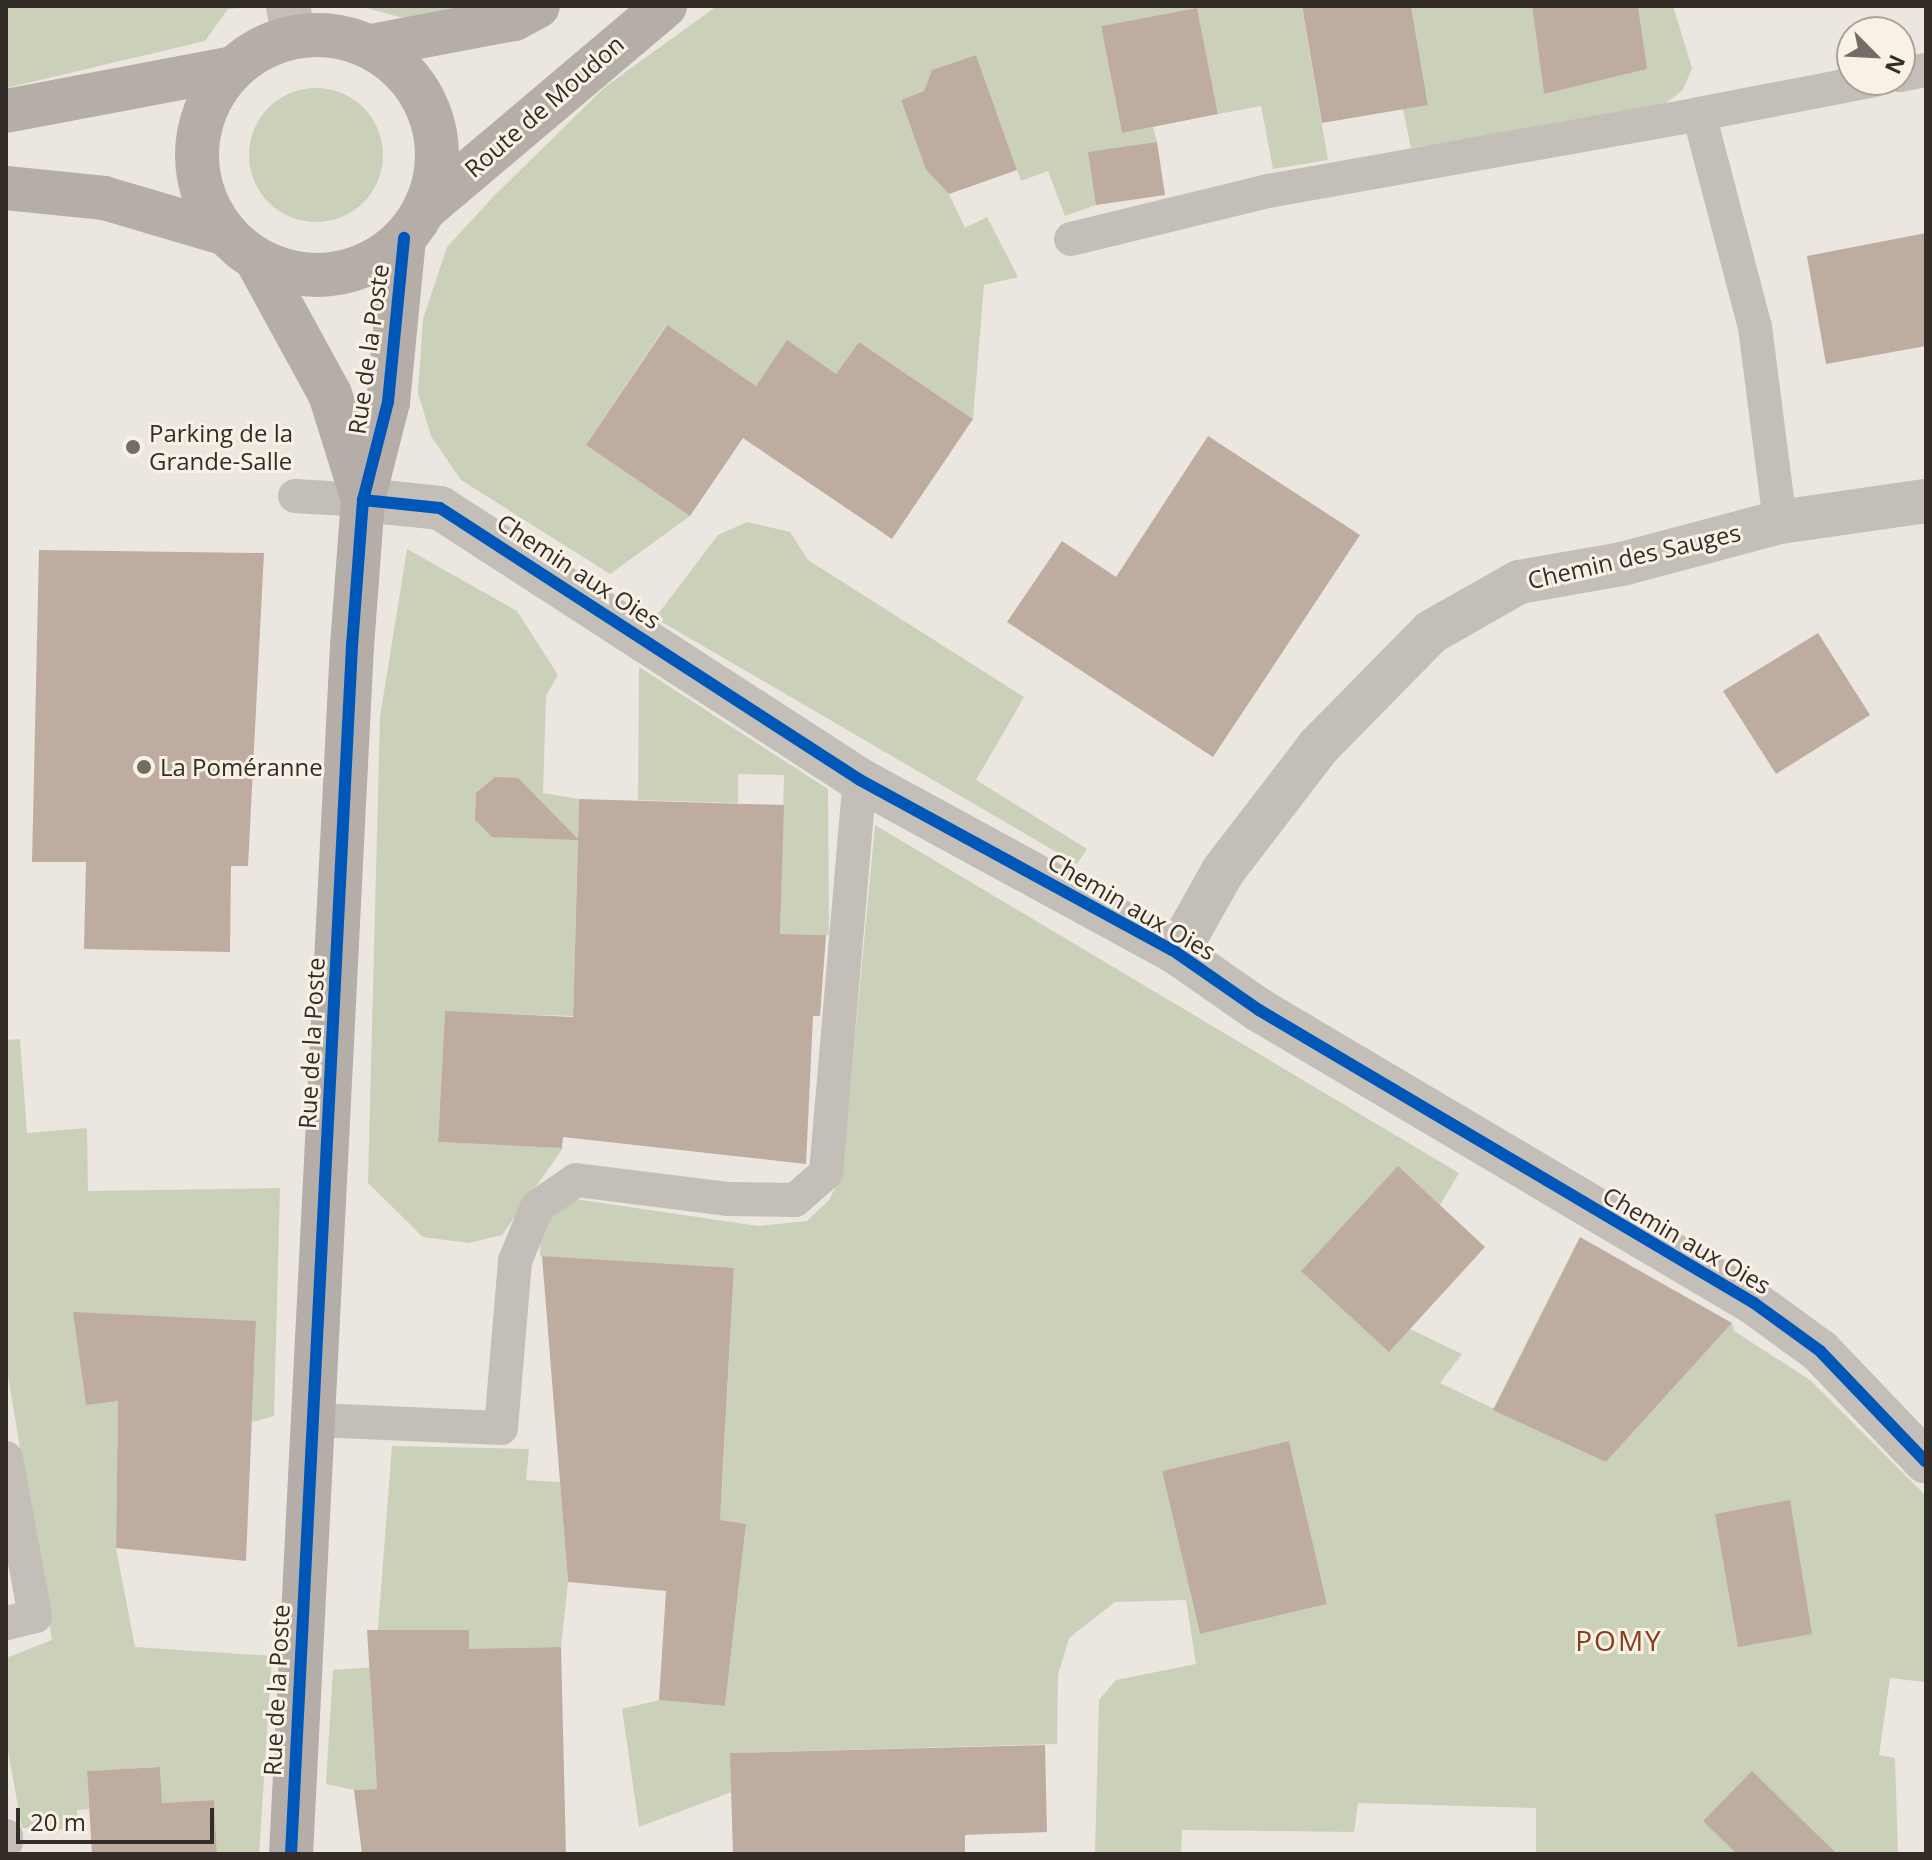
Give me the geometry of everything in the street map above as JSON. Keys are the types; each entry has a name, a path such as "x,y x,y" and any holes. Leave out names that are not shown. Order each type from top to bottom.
{"street":[{"path":"241,246 206,202 197,167 199,131 212,97 234,68 291,21 321,34 371,46 514,19 538,6"},
{"name":"Route de Moudon","path":"415,223 665,6"},
{"path":"6,188 104,198 241,246 294,273 334,274 373,263 415,223 438,163 431,116 408,75 371,46"},
{"path":"6,111 234,68"},
{"name":"Rue de la Poste","path":"291,1854 363,500 388,402 415,223"},
{"name":"Rue de la Poste","path":"241,246 330,394 363,500"},
{"name":"Chemin aux Oies","path":"363,500 440,508 860,780 1177,953 1272,1019 1754,1303 1820,1351 1926,1462"},
{"name":"Chemin des Sauges","path":"1177,953 1223,871 1318,747 1431,632 1519,582 1622,564 1780,522 1926,501"}],"lane":[{"path":"1071,239 1268,191 1836,88"},
{"path":"1699,114 1755,327 1780,522"},
{"path":"295,496 363,500"},
{"path":"316,1420 501,1428 515,1261 537,1207 576,1180 729,1199 795,1200 826,1173 860,780"},
{"path":"6,1458 35,1616 6,1623"},
{"path":"6,1836 6,1842"}],"green space":[{"path":"6,6 268,6 228,9 205,41 6,88"},
{"path":"359,6 492,6 403,18"},
{"path":"717,6 1308,6 1302,8 1328,160 1273,169 1261,106 1218,114 1197,8 1101,26 1122,133 1153,127 1157,142 1096,205 1065,216 1048,171 1021,181 976,55 933,70 924,91 901,100 926,170 949,194 965,228 987,217 1018,277 984,285 973,419 859,342 836,374 787,341 756,386 666,325 586,445 690,516 610,574 461,480 431,436 418,393 423,319 447,247 494,196 605,87"},
{"path":"1411,6 1532,6 1544,94 1646,69 1638,6 1673,6 1692,68 1683,90 1658,109 1411,148 1403,109 1428,104"},
{"path":"316,88 342,93 363,108 378,129 383,155 378,181 363,202 342,217 316,222 290,217 269,202 254,181 249,155 254,129 269,108 290,93"},
{"path":"747,522 790,532 808,560 1024,697 976,780 1087,849 1077,864 655,618 718,535"},
{"path":"407,549 517,611 558,675 546,696 543,793 579,799 573,1016 445,1012 438,1142 563,1148 502,1235 469,1243 423,1237 368,1183 380,717"},
{"path":"639,667 828,789 829,935 780,934 784,775 738,774 738,803 638,800"},
{"path":"875,825 1459,1173 1440,1205 1398,1167 1410,1329 1462,1354 1440,1383 1606,1462 1732,1323 1734,1331 1810,1380 1926,1496 1924,1682 1890,1678 1879,1755 1895,1758 1898,1854 1536,1854 1536,1808 1358,1803 1354,1832 1182,1830 1181,1854 1095,1854 1099,1700 1116,1680 1196,1664 1186,1600 1115,1602 1069,1638 1058,1675 1057,1744 731,1753 732,1792 639,1827 622,1709 659,1700 725,1706 746,1525 702,1517 722,1491 734,1269 540,1256 541,1213 575,1199 758,1226 807,1221 829,1200 842,1174","holes":["1289,1441 1327,1604 1200,1634 1162,1471"]},
{"path":"20,1039 27,1133 87,1128 88,1191 280,1188 274,1416 252,1422 256,1321 118,1411 116,1548 135,1647 272,1656 259,1854 217,1854 214,1800 162,1803 160,1767 87,1771 89,1809 77,1810 78,1830 22,1828 6,1741 6,1658 52,1640 6,1364 6,1040"},
{"path":"392,1446 529,1449 526,1480 560,1482 568,1582 561,1647 489,1649 490,1679 370,1679 377,1789 354,1790 326,1784 333,1670 375,1667"}],"building":[{"path":"1302,6 1411,6 1428,105 1322,123"},
{"path":"1532,6 1638,6 1647,69 1544,94"},
{"path":"1197,8 1218,114 1122,133 1101,26"},
{"path":"976,55 1017,170 949,194 926,170 901,100 924,91 932,70"},
{"path":"1157,142 1165,195 1096,205 1088,152"},
{"path":"1926,233 1926,346 1826,364 1807,256"},
{"path":"667,325 756,386 787,340 836,374 859,342 973,419 892,539 743,438 690,516 586,445"},
{"path":"1208,436 1360,535 1213,757 1007,622 1062,541 1116,577"},
{"name":"La Poméranne","path":"39,550 264,553 248,866 231,866 230,952 84,949 86,862 32,862"},
{"path":"1818,633 1870,715 1776,774 1723,691"},
{"path":"495,777 518,778 578,839 579,799 784,805 780,934 826,935 820,1016 813,1016 806,1164 563,1137 562,1148 438,1142 445,1011 573,1017 578,840 492,837 475,820 476,793"},
{"path":"1398,1166 1485,1247 1389,1352 1301,1271"},
{"path":"1580,1237 1732,1323 1606,1462 1493,1410"},
{"path":"542,1256 734,1268 720,1520 746,1524 725,1706 659,1700 666,1591 568,1582"},
{"path":"73,1312 256,1321 246,1561 116,1548 118,1401 86,1405"},
{"path":"1289,1441 1327,1604 1200,1634 1162,1471"},
{"path":"1790,1500 1812,1634 1738,1647 1715,1514"},
{"path":"367,1630 469,1630 469,1649 561,1647 566,1854 362,1854 354,1790 377,1789"},
{"path":"1045,1745 1047,1832 965,1835 965,1854 733,1854 730,1753"},
{"path":"160,1767 162,1803 214,1800 217,1854 92,1854 87,1771"},
{"path":"1752,1771 1837,1854 1737,1854 1703,1821"}],"cycle path":[{"path":"291,1854 352,646 363,500 388,402 404,238"},
{"path":"363,500 440,508 860,780 1177,953 1259,1010 1754,1303 1820,1351 1926,1462"}],"place":[{"name":"Parking de la Grande-Salle","path":"133,447"},
{"name":"La Poméranne","path":"144,767"}],"district":[{"name":"POMY","path":"1619,1640"}]}
